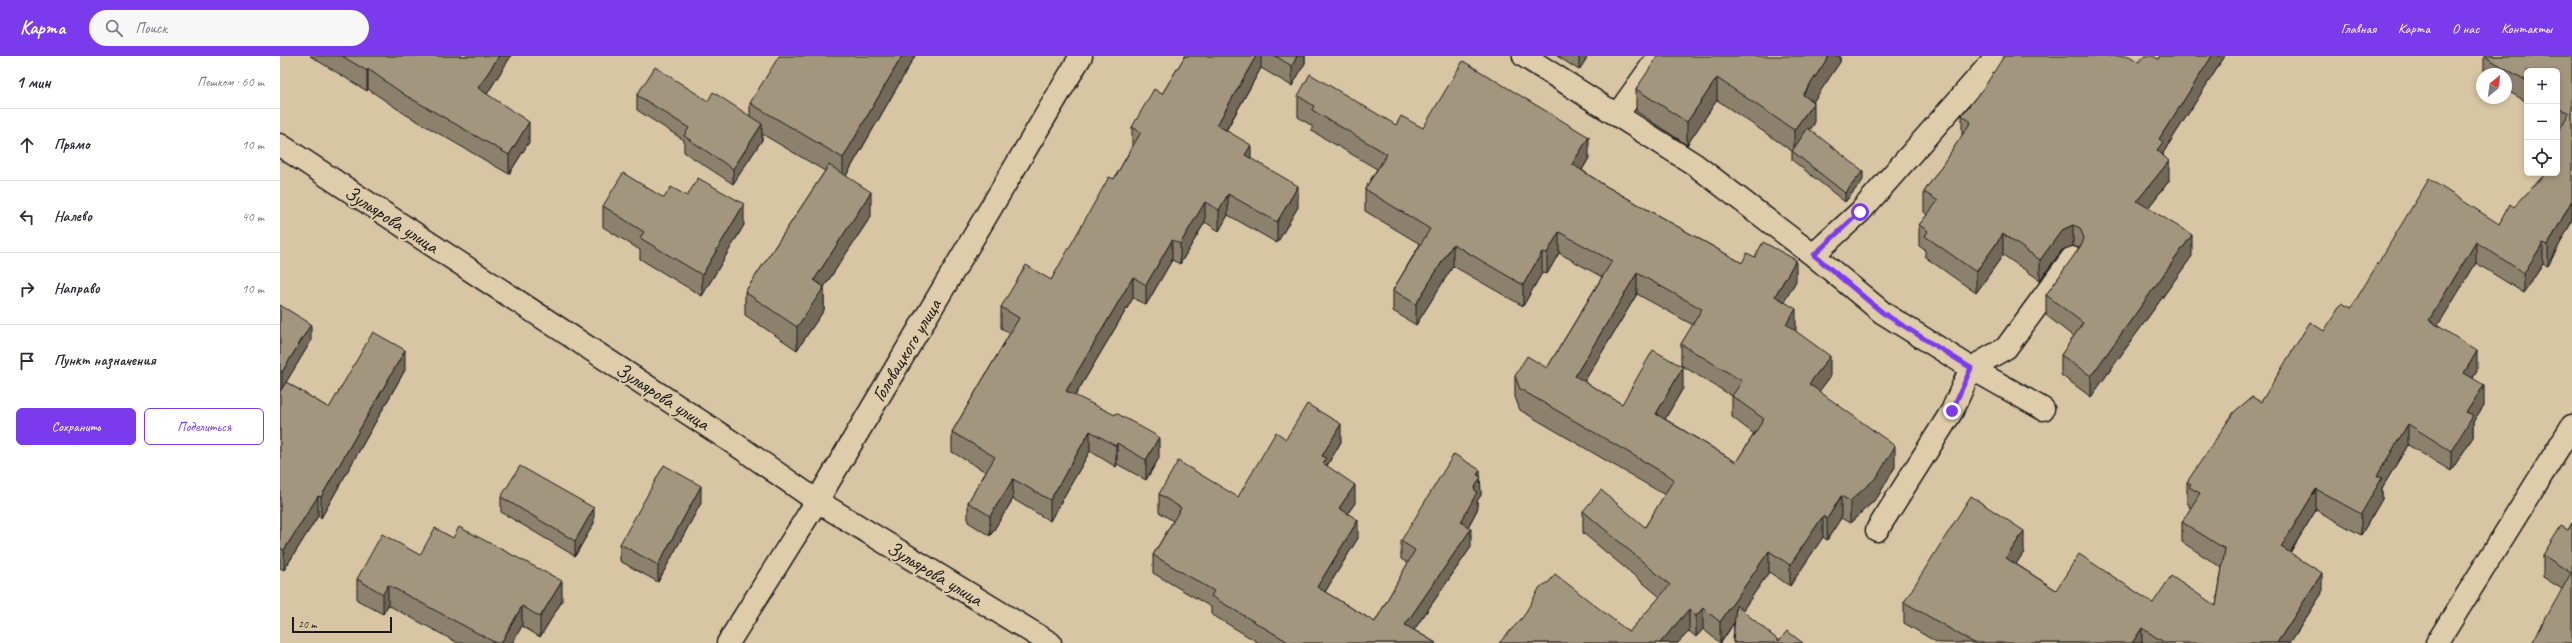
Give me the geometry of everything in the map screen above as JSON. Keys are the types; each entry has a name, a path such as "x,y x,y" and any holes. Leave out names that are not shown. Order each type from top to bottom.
{"street":[{"name":"Головацкого улица","path":"728,643 817,500 1081,56"},
{"path":"1524,56 1694,164 1814,255 1883,313 1971,368 2043,410"},
{"path":"1617,115 1659,56"},
{"path":"1814,255 1860,212 1997,56"},
{"name":"Зульярова улица","path":"280,145 741,448 817,500 1050,643"},
{"path":"1877,530 1952,411 1971,368 2006,348 2072,258"},
{"path":"2437,643 2572,426"}],"building":[{"path":"342,56 499,56 478,88 529,122 509,155 405,95 368,69 367,71"},
{"path":"779,56 902,56 843,158 750,103"},
{"path":"1185,56 1256,56 1217,125 1251,145 1245,155 1298,186 1277,222 1228,194 1219,210 1205,202 1180,244 1172,240 1146,285 1133,277 1066,391 1115,415 1116,413 1159,437 1146,460 1117,443 1116,446 1090,431 1050,500 1013,479 990,516 968,502 995,457 952,432 1019,318 1001,307 1026,265 1051,280 1109,177 1114,179 1141,132 1132,127 1154,89 1162,94"},
{"path":"1275,56 1297,56 1292,66"},
{"path":"1658,56 1829,56 1803,95 1814,102 1794,130 1717,78 1687,122 1636,89"},
{"path":"2004,56 2129,56 2139,62 2144,56 2153,56 2158,59 2160,56 2212,56 2159,139 2163,142 2157,150 2169,161 2137,201 2192,235 2091,376 2061,355 2083,323 2046,295 2082,244 2084,238 2080,228 2073,225 2062,230 2040,260 2003,234 1976,272 1925,236 1928,231 1919,225 1938,201 1924,192 1971,122 1962,115 1985,86"},
{"path":"2484,56 2572,56 2572,200 2548,245 2543,243 2524,273 2476,242 2429,320 2477,351 2464,373 2484,385 2466,413 2473,416 2451,451 2408,424 2377,476 2382,478 2361,514 2316,489 2281,547 2322,573 2277,643 2165,643 2142,628 2132,643 1974,643 1904,602 1971,496 2024,531 2006,558 2056,590 2079,554 2153,603 2171,576 2216,606 2225,549 2182,522 2200,493 2189,487 2191,484 2187,482 2234,412 2252,397 2261,402 2310,322 2324,331 2342,303 2351,308 2429,179 2499,224 2510,204 2514,207 2543,176 2560,176 2560,129 2569,113 2560,108 2560,68 2524,68 2524,79 2512,72 2512,68 2505,68"},
{"path":"1463,61 1589,137 1572,164 1604,185 1742,263 1747,253 1755,257 1763,242 1796,260 1775,296 1796,309 1786,324 1830,356 1809,384 1895,446 1877,477 1850,501 1841,496 1827,519 1823,516 1790,565 1769,551 1720,622 1703,608 1696,616 1689,609 1660,643 1499,643 1523,617 1540,587 1549,582 1555,574 1629,632 1670,585 1583,511 1601,490 1645,527 1674,479 1520,389 1515,376 1527,356 1547,368 1612,261 1559,232 1547,253 1542,252 1523,285 1453,244 1416,304 1393,290 1430,229 1365,189 1387,154 1312,110 1314,106 1298,96 1310,74 1396,125 1401,116 1423,128","holes":["1637,273 1702,309 1681,344 1742,381 1732,396 1764,419 1736,462 1656,414 1683,367 1653,350 1622,404 1575,376"]},
{"path":"655,67 708,101 713,92 762,124 733,169 684,136 689,128 637,95"},
{"path":"1808,128 1863,171 1845,193 1792,151"},
{"path":"829,165 871,192 814,280 824,287 797,327 745,292"},
{"path":"623,173 664,198 671,187 687,196 698,178 744,204 702,275 640,238 644,232 603,206"},
{"path":"280,305 311,324 282,372 280,371"},
{"path":"373,332 405,350 321,497 318,496 284,550 280,548 280,392 286,382 329,408"},
{"path":"1307,404 1341,424 1322,456 1326,458 1323,463 1355,485 1339,508 1358,520 1317,587 1375,622 1415,550 1401,541 1454,454 1480,470 1477,475 1481,477 1474,489 1477,492 1461,522 1471,529 1405,625 1436,643 1290,643 1211,596 1214,591 1153,555 1181,508 1159,494 1178,461 1238,497 1276,432 1286,439"},
{"path":"664,465 701,486 658,565 620,544"},
{"path":"520,466 594,508 575,541 501,497"},
{"path":"2572,523 2572,643 2532,643 2571,573 2543,555 2561,526 2568,530"},
{"path":"459,527 562,581 540,617 522,606 501,643 496,643 388,585 383,594 357,579 382,534 420,555 435,528 453,538"},
{"path":"1736,605 1779,641 1787,631 1803,643 1736,643 1733,641"}],"route":[{"path":"1860,212 1814,255 1883,313 1971,368 1952,411"}]}
